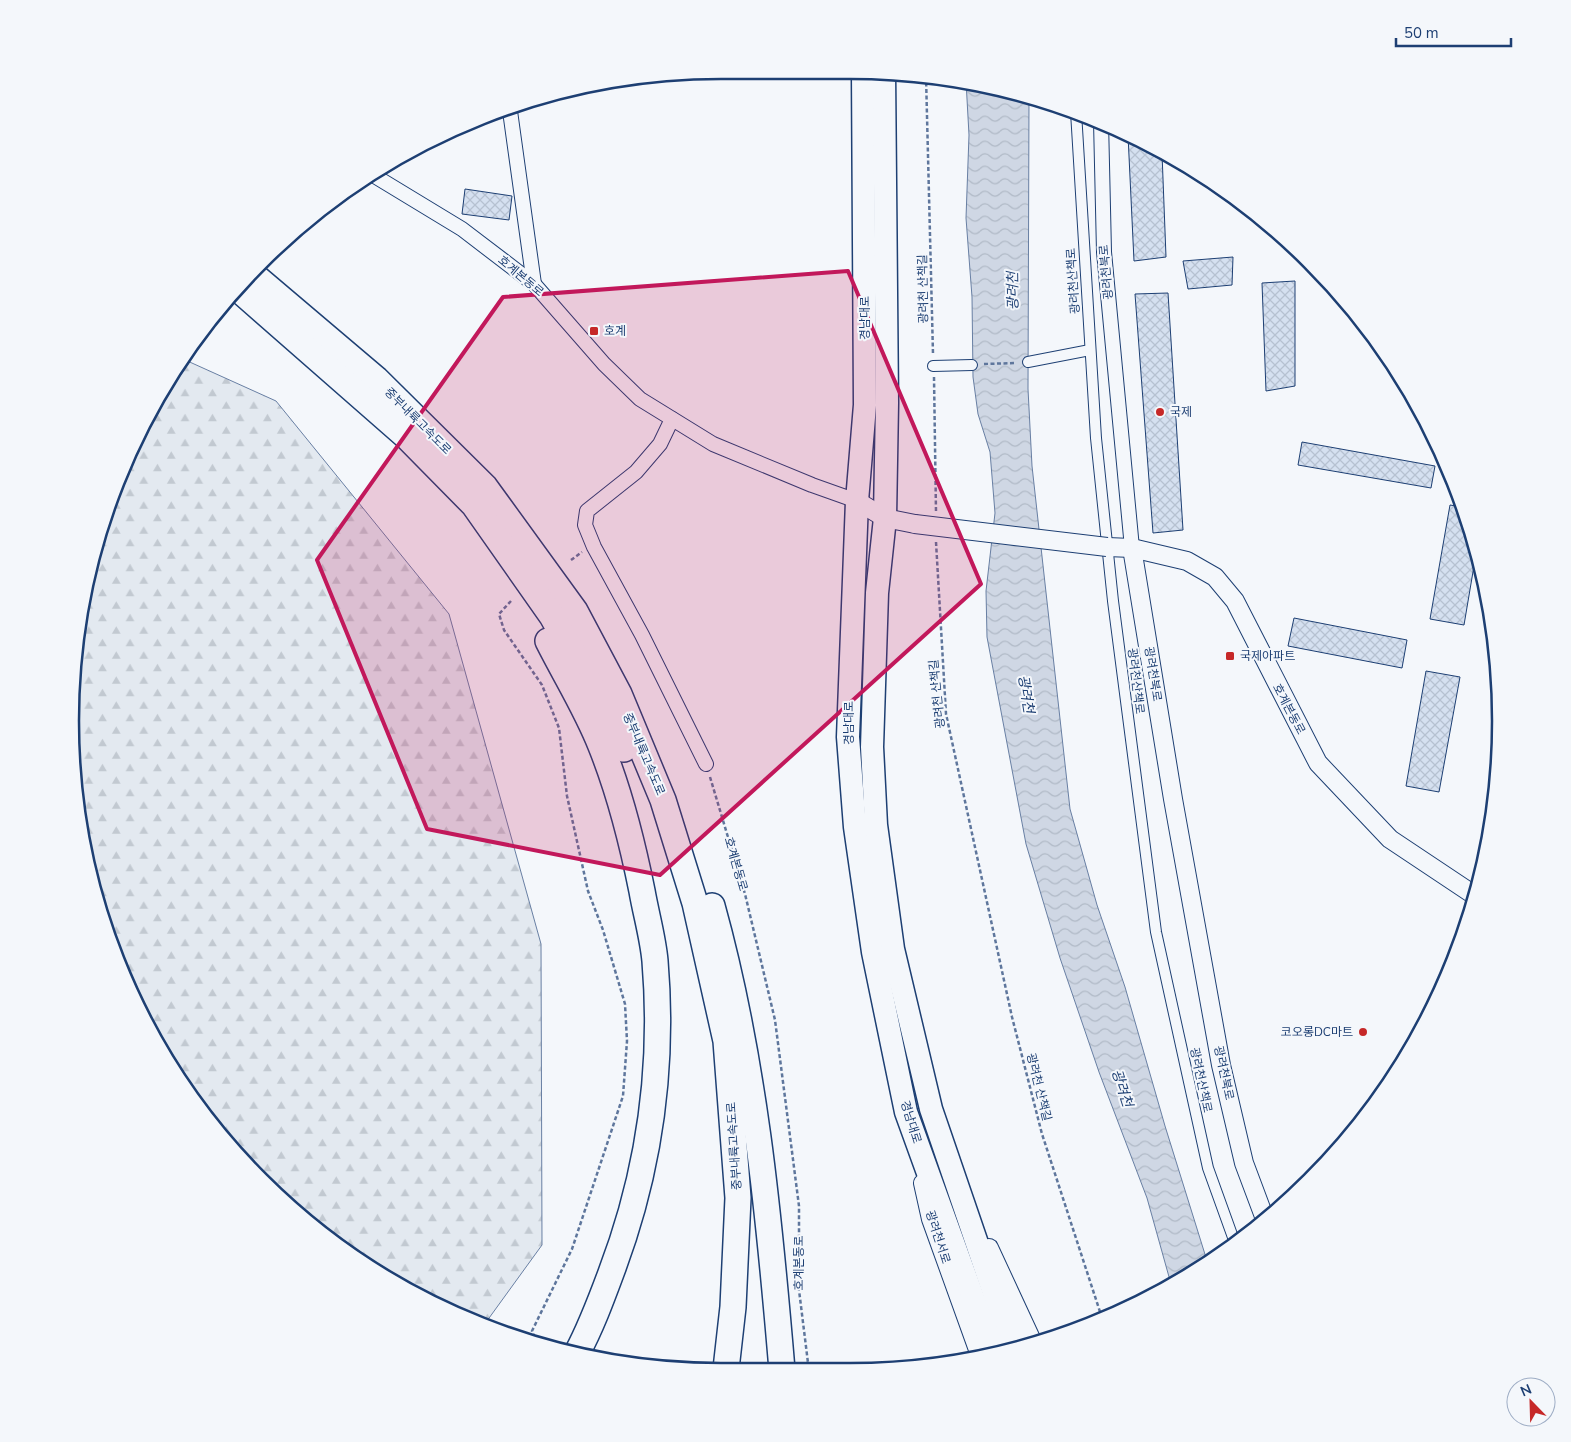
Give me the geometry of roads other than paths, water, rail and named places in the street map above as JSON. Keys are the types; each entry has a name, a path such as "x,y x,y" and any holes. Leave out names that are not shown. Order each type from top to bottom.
{"highway":[{"name":"경남대로","path":"863,79 865,405 857,501 848,737 856,827 873,952 906,1112 976,1303 994,1346"},
{"name":"경남대로","path":"884,80 887,403 885,518 877,593 872,747 876,825 893,949 931,1109 995,1296 1015,1341"},
{"name":"중부내륙고속도로","path":"257,278 376,379 485,487 575,611 619,694 663,800 695,904 726,1041 738,1198 733,1308 727,1363"},
{"name":"중부내륙고속도로","path":"243,293 406,436 474,505 552,616 614,726 655,821 687,921 710,1041 723,1155 724,1265 713,1363"},
{"path":"406,436 473,521 546,638 600,744 621,802 634,852 655,960 658,1039 650,1134 624,1238 588,1333 580,1347"},
{"path":"619,694 674,795 705,884 730,971 756,1125 774,1269 781,1363"}],"street":[{"path":"511,115 534,284"},
{"name":"광려천산책로","path":"1077,121 1090,350 1107,547 1156,932 1208,1168 1233,1237"},
{"name":"광려천북로","path":"1101,130 1104,252 1132,548 1173,799 1221,1065 1244,1163 1263,1213"},
{"name":"호계본동로","path":"378,178 462,229 534,284 604,364 634,393 713,444 812,485 857,501 885,518 915,524 1107,547 1132,548 1187,560 1215,577 1235,601 1318,763 1390,839 1469,891"},
{"path":"1028,362 1090,350"},
{"path":"933,366 972,365"},
{"path":"672,419 660,444 636,472 587,511 585,525 594,547 642,635 706,764"},
{"path":"931,1109 998,1270 1030,1337"},
{"name":"광려천서로","path":"906,1112 931,1219 978,1350"}],"water":[{"name":"광려천","path":"966,90 1029,105 1028,389 1032,466 1070,809 1097,905 1125,987 1165,1126 1205,1256 1169,1278 1147,1198 1099,1072 1060,958 1026,844 987,637 986,591 995,513 990,452 978,414 973,377 972,297 966,218 969,135"}],"place":[{"name":"호계","path":"594,331"},
{"name":"국제","path":"1160,412"},
{"name":"국제아파트","path":"1230,656"},
{"name":"코오롱DC마트","path":"1363,1032"}]}
